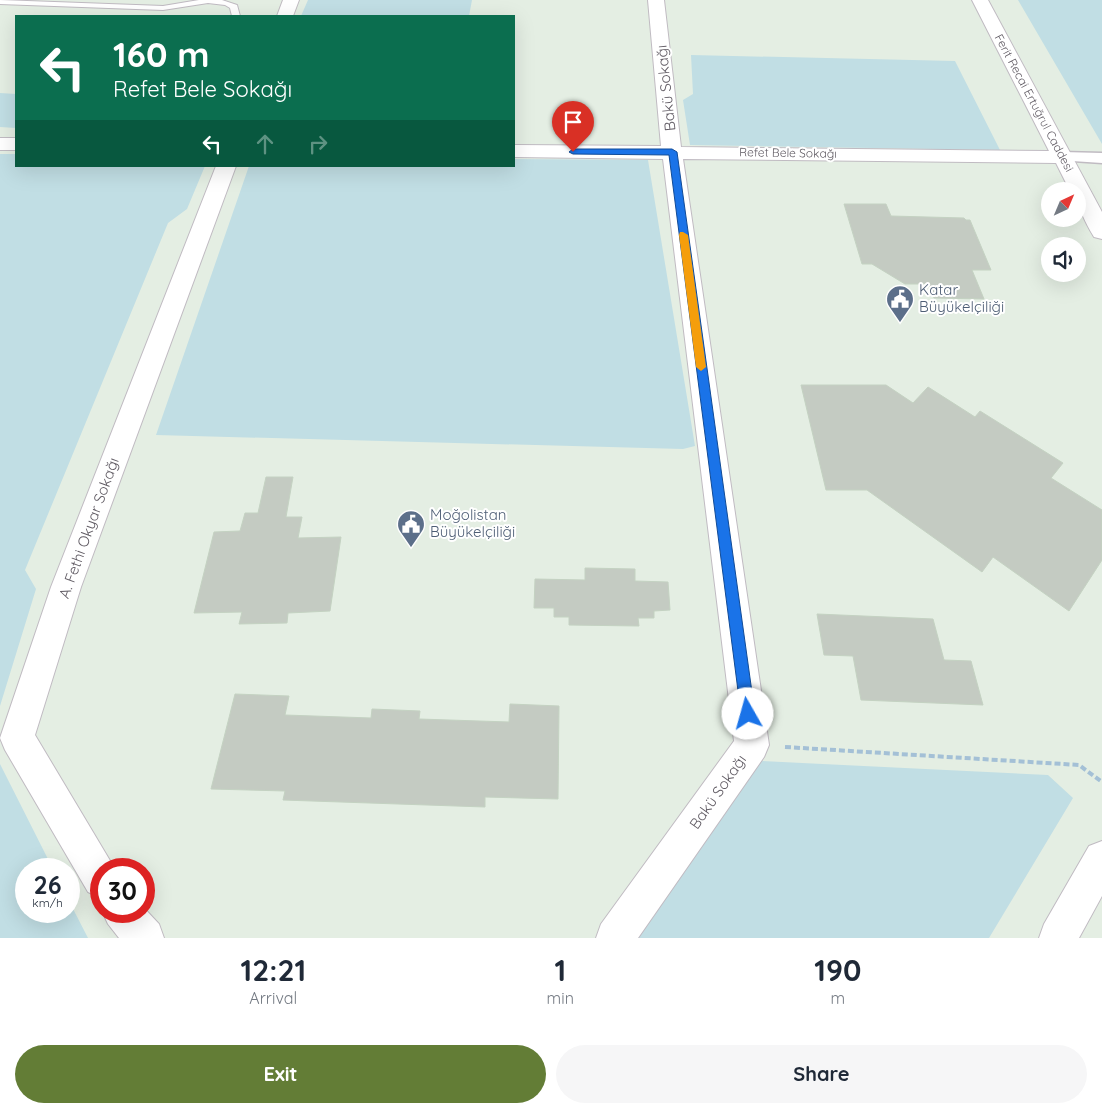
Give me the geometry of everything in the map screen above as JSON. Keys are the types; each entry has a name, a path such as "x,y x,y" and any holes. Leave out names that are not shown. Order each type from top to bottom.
{"street":[{"path":"285,15 291,0"},
{"name":"Bakü Sokağı","path":"615,938 752,744 672,152 656,0"},
{"name":"Ferit Recai Ertuğrul Caddesi","path":"980,0 1102,232"},
{"path":"0,144 15,144"},
{"name":"Refet Bele Sokağı","path":"515,151 1062,157"},
{"path":"1062,157 1102,158"},
{"name":"A. Fethi Okyar Sokağı","path":"90,861 17,738 66,587 226,167"},
{"path":"1058,938 1102,859"},
{"path":"132,923 145,938"}],"lane":[{"path":"0,2 163,8 215,1 234,7 236,15"}],"path":[{"path":"752,744 1079,765 1102,782"}],"shaded area":[{"path":"308,0 472,0 469,15 301,15"},
{"path":"1018,0 1102,0 1102,144"},
{"path":"691,55 955,61 1000,150 690,145 683,100 693,94"},
{"path":"0,93 15,94 15,128 0,127"},
{"path":"0,154 15,154 15,167 205,167 187,209 168,223 25,570 36,589 0,706"},
{"path":"515,159 648,160 695,446 683,449 156,435 249,167 515,167"},
{"path":"761,761 1048,775 1073,798 989,938 637,938"},
{"path":"0,764 47,858 15,858 15,923 80,922 88,938 0,938"}],"building":[{"path":"844,204 886,204 891,216 964,218 970,220 991,270 972,270 984,299 934,298 929,284 905,284 872,264 862,264"},
{"path":"801,385 886,385 913,403 928,387 975,417 980,411 1063,463 1051,478 1102,510 1102,560 1069,611 993,557 982,572 867,490 826,490"},
{"path":"266,477 293,477 286,517 302,517 298,538 341,537 330,611 288,613 287,623 239,624 242,612 194,613 214,532 240,531 245,513 258,513"},
{"path":"585,568 635,569 635,581 668,582 670,610 654,611 654,618 638,618 639,626 569,625 569,617 554,617 554,608 534,608 535,579 585,580"},
{"path":"817,614 933,619 944,660 971,661 983,705 861,700 853,656 824,655"},
{"path":"235,694 289,696 285,715 371,718 372,709 420,711 419,719 509,722 510,704 559,706 558,799 485,797 485,807 283,800 285,791 211,789"}],"slow traffic":[{"path":"683,235 701,367"}],"place":[{"name":"Katar Büyükelçiliği","path":"900,323"},
{"name":"Moğolistan Büyükelçiliği","path":"411,548"}],"route":[{"path":"573,152 672,152 748,714"}]}
